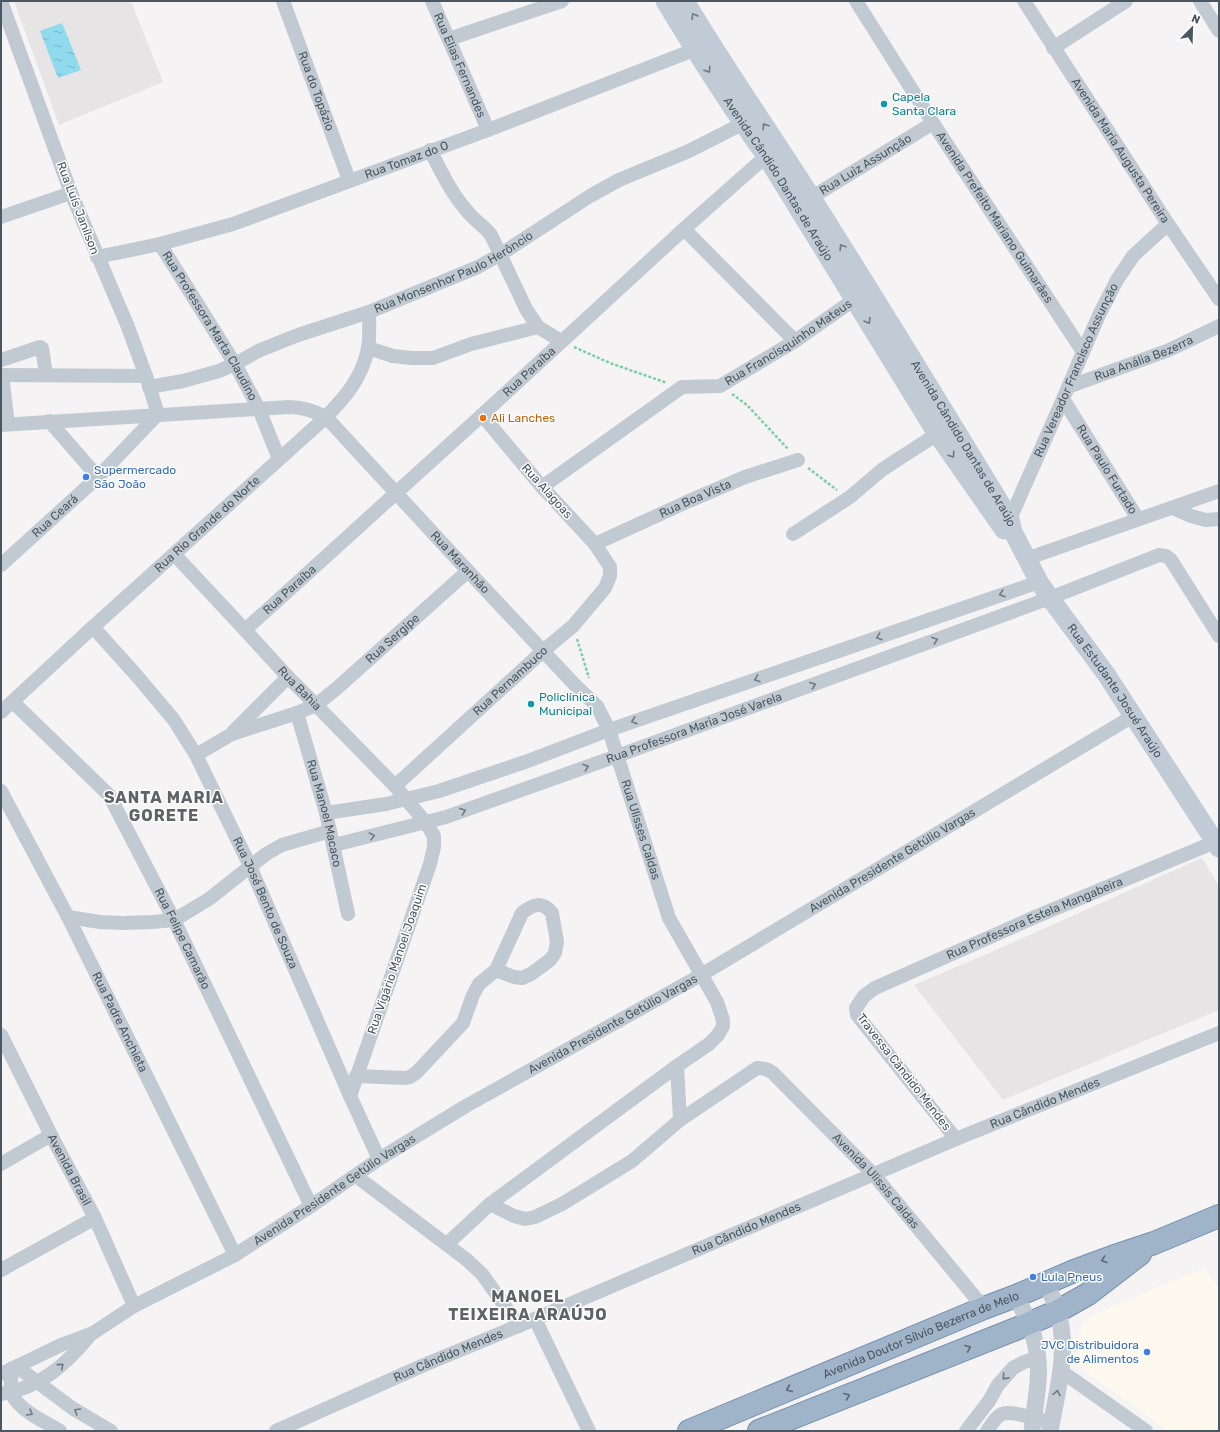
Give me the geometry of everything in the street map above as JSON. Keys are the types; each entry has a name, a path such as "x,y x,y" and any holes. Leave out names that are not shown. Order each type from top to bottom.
{"highway":[{"name":"Avenida Doutor Sílvio Bezerra de Melo","path":"689,1431 984,1308 1106,1259 1154,1244 1219,1216"},
{"name":"Avenida Doutor Sílvio Bezerra de Melo","path":"759,1431 1029,1324 1058,1311 1088,1294 1154,1244"},
{"path":"887,1348 900,1375"},
{"path":"810,1380 820,1407"},
{"path":"746,1407 756,1431"}],"main road":[{"name":"Avenida Cândido Dantas de Araújo","path":"665,1 702,46 772,151 944,429 1008,527"},
{"name":"Avenida Cândido Dantas de Araújo","path":"685,1 702,46 742,124 772,151"},
{"name":"Avenida Cândido Dantas de Araújo","path":"845,268 855,299 904,363"},
{"name":"Rua Estudante Josué Araújo","path":"1008,527 1039,582 1106,674 1217,845"}],"street":[{"name":"Rua Luís Janílson","path":"1,1 71,193 128,327 148,381 158,414"},
{"name":"Rua do Topázio","path":"283,1 349,180"},
{"name":"Rua Elias Fernandes","path":"432,1 488,130"},
{"path":"449,39 562,1"},
{"name":"Avenida Prefeito Mariano Guimarães","path":"856,1 933,123 1083,352"},
{"name":"Avenida Maria Augusta Pereira","path":"1024,1 1168,224 1219,299"},
{"path":"1053,48 1126,1"},
{"path":"1200,1 1219,31"},
{"name":"Rua Tomaz do O","path":"97,257 160,244 233,224 430,150 488,130 702,46"},
{"name":"Rua Luiz Assunção","path":"804,202 933,123"},
{"name":"Rua Monsenhor Paulo Herôncio","path":"2,375 46,374 148,381 183,381 219,371 258,351 298,335 369,312 478,267 501,254 590,196 619,180 689,151 742,124"},
{"path":"430,150 456,198 467,212 484,226 491,235 526,309 538,327 561,341"},
{"name":"Rua Paraíba","path":"245,630 684,229 772,151"},
{"path":"1,217 71,193"},
{"name":"Rua Vereador Francisco Assunção","path":"1008,527 1099,315 1133,256 1168,224"},
{"path":"684,229 795,341"},
{"name":"Rua Professora Marta Claudino","path":"160,244 235,364 259,408 280,459"},
{"name":"Rua Francisquinho Mateus","path":"720,386 795,341 855,299"},
{"name":"Rua Rio Grande do Norte","path":"1,712 326,417 350,391 360,373 368,348 369,312"},
{"name":"Rua Anália Bezerra","path":"1066,393 1169,350 1219,326"},
{"path":"368,348 399,357 433,358 471,344 538,327"},
{"path":"1,360 40,347 42,348 46,374"},
{"path":"2,375 4,425 259,408 300,407 314,411 326,417"},
{"path":"542,487 682,387 720,386"},
{"name":"Rua Paulo Furtado","path":"1066,393 1138,519"},
{"name":"Rua Ceará","path":"1,565 98,477 158,414"},
{"name":"Rua Alagoas","path":"482,415 542,487 595,544 610,566"},
{"name":"Rua Maranhão","path":"326,417 543,651 597,706"},
{"path":"49,421 98,477"},
{"path":"793,534 850,497 883,468 944,429"},
{"name":"Rua Boa Vista","path":"595,544 688,501 745,477 798,460"},
{"path":"1026,560 1219,491"},
{"path":"1173,508 1191,516 1206,520 1219,519"},
{"name":"Rua Bahia","path":"174,554 288,677 395,786 426,823"},
{"name":"Rua Professora Maria José Varela","path":"334,845 426,823 617,756 1050,598 1159,555 1166,556 1171,560 1219,636"},
{"name":"Rua Pernambuco","path":"395,786 543,651 574,626 605,588 610,576 610,566"},
{"name":"Rua Sergipe","path":"232,734 297,713 316,705 468,571"},
{"name":"Rua Professora Maria José Varela","path":"326,813 406,800 439,791 525,762 609,730 1039,582"},
{"name":"Rua José Bento de Souza","path":"93,627 174,720 196,755 250,866 379,1159"},
{"path":"196,755 232,734 288,677"},
{"name":"Rua Felipe Camarão","path":"13,702 109,794 174,920 311,1206"},
{"name":"Rua Ulisses Caldas","path":"597,706 609,730 669,918 717,1002 724,1020 723,1026 718,1035 709,1044 677,1066"},
{"name":"Rua Manoel Macaco","path":"297,713 326,813 348,914"},
{"name":"Avenida Presidente Getúlio Vargas","path":"10,1369 61,1345 93,1333 134,1306 235,1256 356,1176 379,1159 466,1106 701,975 1132,716"},
{"name":"Rua Padre Anchieta","path":"1,791 68,917 235,1256"},
{"name":"Rua Vigário Manoel Joaquim","path":"350,1096 430,864 434,847 434,836 426,823"},
{"path":"68,917 100,922 122,923 174,920 209,899 266,854 282,845 330,831"},
{"name":"Rua Professora Estela Mangabeira","path":"858,1003 864,996 875,988 1035,917 1217,845"},
{"path":"356,1076 405,1078 410,1077 417,1072 460,1027 479,984 496,970 522,913 530,906 537,904 549,910 552,913 557,942 555,953 550,960 531,974 522,978 514,977 496,970"},
{"name":"Travessa Cândido Mendes","path":"858,1003 856,1008 857,1015 956,1139"},
{"name":"Rua Cândido Mendes","path":"276,1431 424,1365 535,1320 956,1139 1219,1033"},
{"name":"Avenida Brasil","path":"1,1035 51,1135 95,1218 134,1306"},
{"path":"490,1204 514,1216 526,1219 535,1217 562,1204 632,1161 680,1120 677,1066"},
{"path":"447,1244 490,1204 677,1066"},
{"name":"Avenida Ulissis Caldas","path":"680,1120 757,1068 768,1069 874,1175 984,1308"},
{"path":"1,1164 51,1135"},
{"path":"356,1176 408,1217 447,1244 482,1274 519,1326"},
{"path":"1,1270 95,1218"},
{"path":"982,1411 990,1426 1001,1414 1009,1413 1033,1424 1051,1427 1063,1354 1062,1333 1058,1311 1046,1284"},
{"path":"1016,1296 1029,1324 1038,1358 1039,1381 1033,1424"},
{"path":"535,1320 589,1431"},
{"name":"Avenida Presidente Getúlio Vargas","path":"6,1393 38,1383 54,1372 77,1352 93,1333"},
{"path":"966,1431 989,1401 998,1384 1013,1368 1024,1362 1038,1358"},
{"path":"60,1431 24,1410 16,1400 6,1393 10,1369 38,1383 72,1408 111,1431"},
{"path":"1061,1371 1146,1431"}],"path":[{"path":"561,341 610,363 645,376 682,387"},
{"path":"720,386 747,405 798,460 835,488 850,497"},
{"path":"574,626 597,706"}],"shaded area":[{"path":"14,1 131,1 163,82 59,125"},
{"path":"1202,858 1219,886 1219,1010 1003,1100 914,985 996,950"},
{"name":"JVC Distribuidora de Alimentos","path":"1205,1268 1219,1288 1219,1431 1168,1431 1074,1363 1078,1337 1082,1325 1088,1318"}],"water":[{"path":"62,23 81,70 58,78 40,31"}],"place":[{"name":"Capela Santa Clara","path":"884,104"},
{"name":"Ali Lanches","path":"483,418"},
{"name":"Supermercado São João","path":"86,477"},
{"name":"Policlínica Municipal","path":"531,704"},
{"name":"Lula Pneus","path":"1033,1277"},
{"name":"JVC Distribuidora de Alimentos","path":"1147,1352"}],"district":[{"name":"SANTA MARIA GORETE","path":"164,806"},
{"name":"MANOEL TEIXEIRA ARAÚJO","path":"528,1305"}]}
